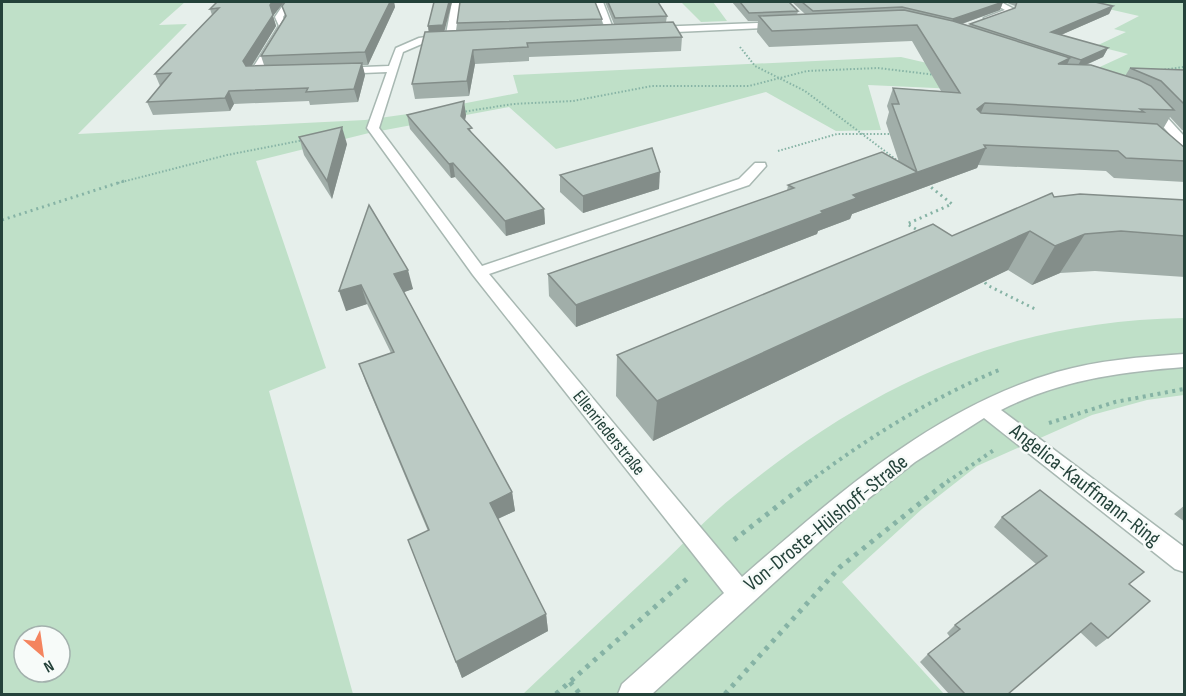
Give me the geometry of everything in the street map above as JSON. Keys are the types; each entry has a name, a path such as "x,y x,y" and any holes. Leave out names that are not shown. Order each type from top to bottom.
{"street":[{"path":"277,73 254,74 283,26 279,17 290,2"},
{"name":"Ellenriederstraße","path":"456,2 456,37 409,45 399,50 373,128 479,272 740,594"},
{"path":"599,2 610,31"},
{"path":"980,23 1008,13 1010,9 995,2"},
{"path":"644,30 798,25"},
{"path":"324,71 393,69"},
{"path":"1140,97 1184,141"},
{"path":"1160,138 1184,141"},
{"path":"479,272 744,182 760,166"},
{"name":"Von-Droste-Hülshoff-Straße","path":"632,694 842,504 918,448 985,408 1053,381 1107,368 1185,360"},
{"name":"Angelica-Kauffmann-Ring","path":"985,408 1185,561"}],"path":[{"path":"724,27 755,66 806,91 863,132 907,168"},
{"path":"1160,70 1185,67"},
{"path":"461,112 513,104 573,101 652,86 742,87 807,71 892,68 946,77"},
{"path":"760,166 767,154 822,137 863,132 897,134"},
{"path":"2,220 81,194 178,167 309,139"},
{"path":"925,182 952,204 907,224 925,234"},
{"path":"980,278 987,285 1035,309"},
{"path":"725,694 840,567 916,504 962,470 1020,436 1071,414 1134,397 1185,388"},
{"path":"570,682 580,694"}],"green space":[{"path":"2,2 185,2 159,25 187,24 78,134 365,120 518,93 513,75 901,57 1014,83 1091,71 1128,54 1096,46 1126,32 1114,29 1139,16 1078,2 1184,2 1184,86 1157,98 868,85 881,130 836,131 766,92 556,149 509,107 369,133 256,161 326,368 269,391 353,694 2,694"},
{"path":"681,2 713,2 727,21 701,22"},
{"path":"1184,318 1184,395 1147,400 1092,415 977,466 922,509 842,582 944,694 523,694 725,503 785,456 837,421 890,391 944,366 1000,346 1058,331 1119,322"}],"building":[{"path":"217,2 272,2 270,5 273,15 243,61 246,66 362,63 354,89 306,92 308,88 229,91 225,98 147,102 171,73 155,74 219,8 210,9"},
{"path":"285,2 390,2 365,52 261,56 286,16 282,6"},
{"path":"434,2 449,2 443,25 428,26"},
{"path":"460,2 595,2 602,19 457,23"},
{"path":"608,2 658,2 667,16 615,18"},
{"path":"740,2 789,2 798,11 749,13"},
{"path":"802,2 1003,2 953,19 902,7 813,11"},
{"path":"1017,2 1095,2 1113,6 1051,32 1108,48 1081,60 970,24 1015,8"},
{"path":"904,10 953,21 1070,58 1058,64 1091,65 1139,80 1151,86 1174,110 1140,109 1144,112 985,103 977,109 981,113 1157,124 1185,148 1185,161 1126,158 1118,151 984,145 986,148 853,195 857,198 821,211 823,213 576,305 548,274 794,188 788,185 882,152 917,172 892,104 899,104 893,88 960,93 917,25 772,31 759,16"},
{"path":"673,22 682,37 527,43 528,47 473,50 467,81 412,84 425,32"},
{"path":"1130,68 1185,70 1185,105 1161,81"},
{"path":"464,101 461,116 472,128 468,129 544,209 505,221 453,163 449,164 407,115"},
{"path":"342,127 327,181 299,137"},
{"path":"652,148 660,172 583,196 560,175"},
{"path":"1052,193 1054,197 1080,194 1185,200 1185,236 1121,231 1085,234 1055,246 1030,231 657,401 617,355 933,224 952,236"},
{"path":"369,205 408,270 394,274 512,492 490,503 546,614 456,662 408,540 429,530 359,364 394,352 361,285 339,291"},
{"path":"1040,490 1144,572 1129,584 1150,601 1108,638 1091,623 1008,694 965,694 928,654 960,629 955,625 1047,556 1002,517"}]}
